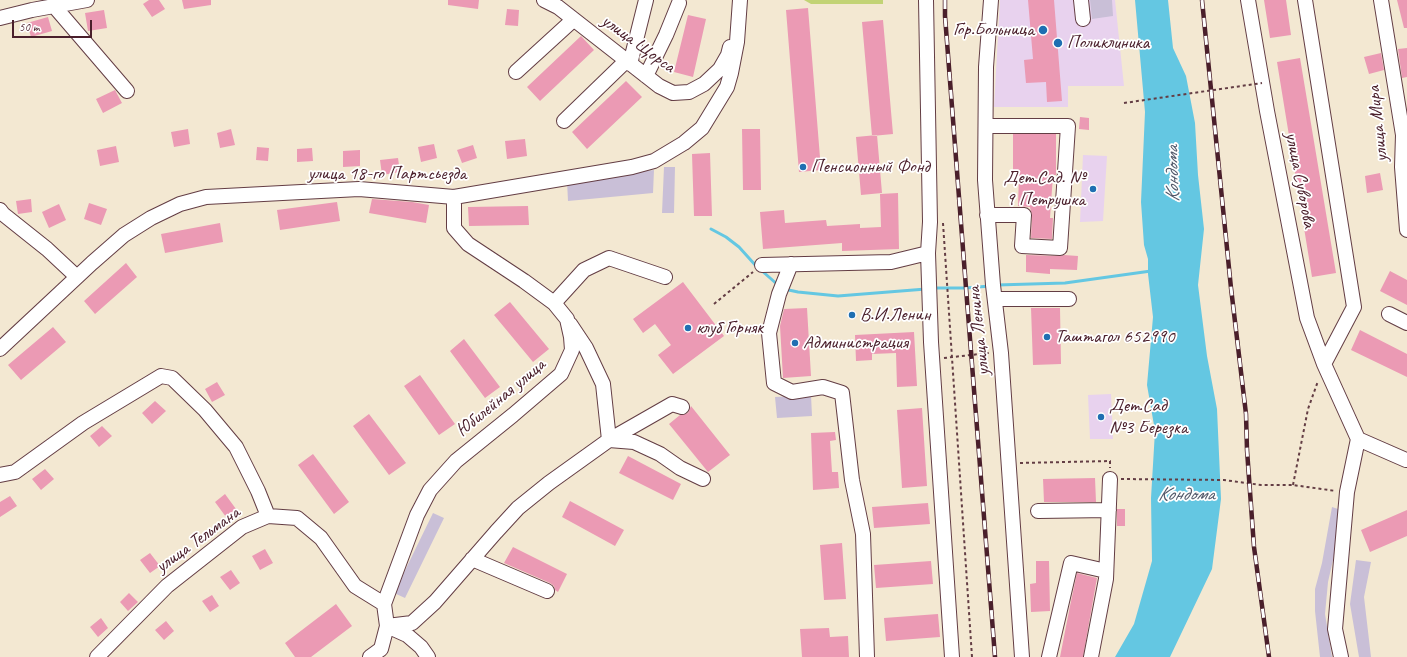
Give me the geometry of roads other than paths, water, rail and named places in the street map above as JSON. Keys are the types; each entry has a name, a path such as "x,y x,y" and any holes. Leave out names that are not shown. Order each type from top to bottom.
{"street":[{"path":"0,18 88,0"},
{"name":"улица Щорса","path":"545,0 558,7 659,86 673,93 689,92 704,84 720,69 728,55 740,5"},
{"path":"564,121 628,62 646,0"},
{"path":"926,0 930,222 928,253 932,359 952,657"},
{"name":"улица Ленина","path":"990,0 986,67 985,180 993,285 996,299 1001,353 1022,657"},
{"path":"1081,0 1083,19"},
{"name":"улица Суворова","path":"1248,0 1262,83 1307,318 1324,364 1358,439"},
{"name":"улица Суворова","path":"1305,0 1354,307 1324,364"},
{"name":"улица Мира","path":"1381,0 1403,134 1402,166 1407,230"},
{"path":"646,76 666,35 679,2"},
{"name":"улица 18-го Партсьезда","path":"0,349 124,235 151,218 180,204 206,197 359,189 454,197 632,167 654,161 674,150 702,128 727,88 737,42 740,5"},
{"path":"54,6 127,92"},
{"path":"516,72 573,20"},
{"path":"986,126 1068,126 1060,248 1022,246 1024,215 987,216"},
{"name":"Юбилейная улица","path":"370,657 381,649 387,626 384,604 417,515 430,490 456,461 513,416 561,374 572,350 571,337 566,319 554,303 468,244 454,228 454,197"},
{"path":"0,210 47,249 77,277"},
{"path":"762,265 891,262 928,253"},
{"path":"554,303 584,270 609,258 665,277"},
{"path":"791,264 779,294 769,334 774,383 792,392 823,387 842,393 852,480 863,534 867,657"},
{"path":"996,299 1069,299"},
{"path":"1389,314 1407,323"},
{"path":"566,319 586,348 603,384 609,440"},
{"path":"0,475 15,472 82,423 161,376 172,378 205,410 236,447 258,491 268,516"},
{"path":"387,626 412,623 435,602 518,508 549,483 609,440 672,404 682,407"},
{"path":"1341,657 1335,628 1347,492 1358,439 1407,461"},
{"path":"609,440 634,442 660,454 680,468 703,479"},
{"path":"1091,657 1106,579 1109,510 1113,479"},
{"path":"1038,511 1109,510"},
{"name":"улица Тельмана","path":"97,657 167,586 242,526 268,516 297,518 321,538 355,586 384,604"},
{"path":"472,559 547,591"},
{"path":"1049,657 1071,563 1106,571"},
{"path":"387,626 408,635 421,647 428,657"}],"water":[{"name":"Кондома","path":"1135,0 1168,0 1173,48 1186,76 1195,123 1198,175 1204,229 1198,285 1207,356 1217,409 1221,499 1212,569 1170,657 1115,657 1134,624 1152,561 1151,498 1155,431 1147,385 1153,317 1148,274 1148,259 1144,245 1141,202 1145,112"}],"waterway":[{"path":"711,229 726,237 739,247 757,267"},
{"path":"761,270 778,285"},
{"path":"997,285 1065,283 1151,271"},
{"path":"934,288 990,286"},
{"path":"784,289 838,296 926,289"}],"railway":[{"path":"945,0 945,16 995,657"},
{"path":"1202,0 1231,288 1246,414 1254,547 1269,657"}],"place":[{"name":"Гор.Больница","path":"1043,30"},
{"name":"Поликлиника","path":"1058,43"},
{"name":"Пенсионный Фонд","path":"803,167"},
{"name":"Дет.Сад. № 9 Петрушка","path":"1093,189"},
{"name":"В.И.Ленин","path":"852,315"},
{"name":"клуб Горняк","path":"688,328"},
{"name":"Таштагол 652990","path":"1047,337"},
{"name":"Администрация","path":"795,343"},
{"name":"Дет.Сад №3 Березка","path":"1101,417"}]}
